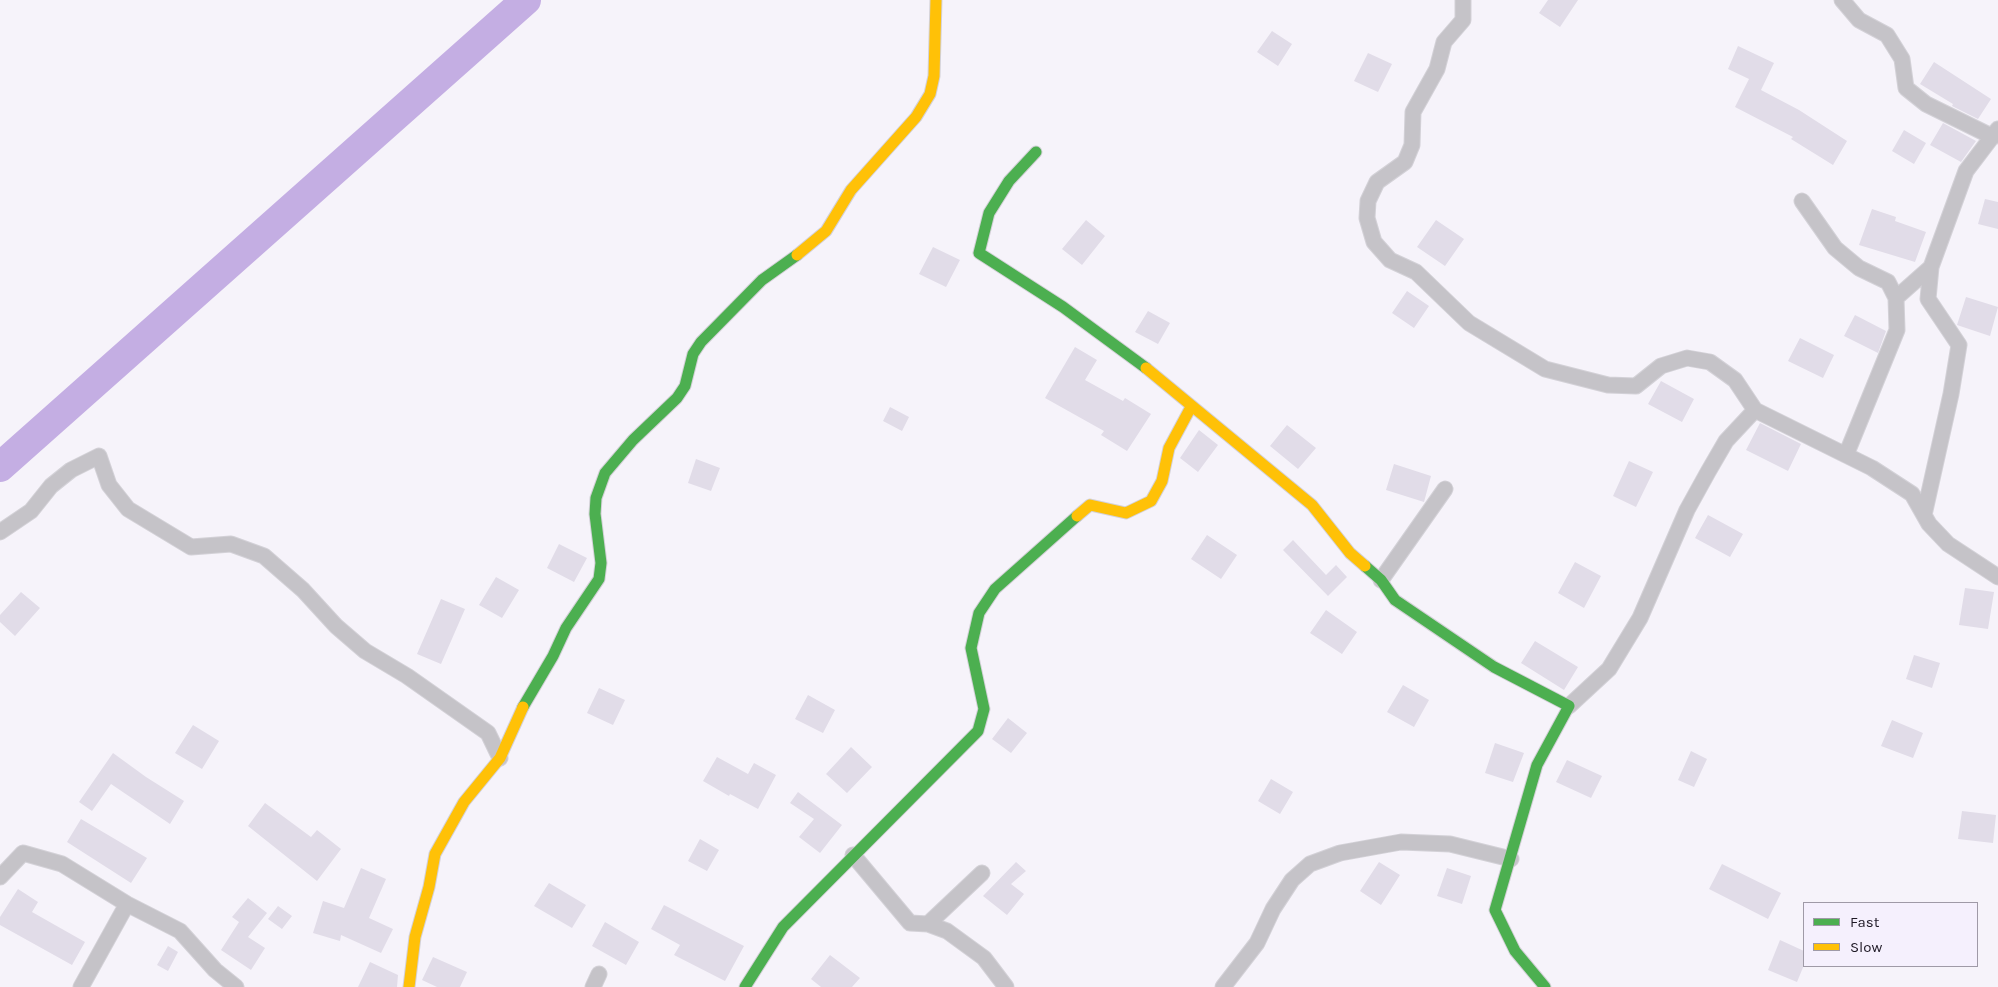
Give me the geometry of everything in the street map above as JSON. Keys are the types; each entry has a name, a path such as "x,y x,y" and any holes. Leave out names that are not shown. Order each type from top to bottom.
{"street":[{"path":"409,987 415,937 429,887 435,854 464,802 500,758 529,693 553,656 566,628 599,579 600,563 595,514 596,498 605,473 633,440 677,398 685,386 693,354 701,342 762,280 817,240 826,231 851,190 916,117 930,94 934,76 936,0"},
{"path":"1463,0 1463,20 1444,42 1437,69 1412,112 1412,144 1405,162 1377,182 1368,201 1367,218 1374,242 1390,260 1416,272 1469,323 1545,370 1608,385 1636,386 1661,366 1687,358 1710,362 1734,380 1755,410 1872,468 1912,494 1924,515 1948,544 1998,577"},
{"path":"1842,0 1859,20 1888,35 1902,59 1906,88 1926,104 1996,133 1966,172 1931,267 1928,299 1959,345 1951,394 1924,515"},
{"path":"1036,152 1009,181 989,212 979,253 1063,307 1134,358 1312,505 1350,553 1381,580 1395,600 1494,667 1569,706"},
{"path":"1802,201 1835,248 1859,268 1888,282 1896,298 1897,330 1846,455"},
{"path":"1896,298 1931,267"},
{"path":"745,987 783,927 978,731 984,709 970,648 979,613 996,589 1070,526 1090,506 1126,513 1151,501 1162,482 1169,448 1191,407"},
{"path":"1545,987 1515,952 1495,910 1537,764 1569,706 1609,669 1640,618 1687,510 1708,472 1726,441 1755,410"},
{"path":"0,532 31,511 51,486 70,470 99,456 109,484 128,509 191,547 231,544 264,556 303,590 336,626 365,650 407,676 488,733 500,758"},
{"path":"1381,580 1445,490"},
{"path":"1223,987 1258,943 1272,909 1292,880 1310,864 1340,854 1401,842 1450,844 1511,859"},
{"path":"0,878 23,853 62,864 127,904 180,931 215,970 236,987"},
{"path":"853,855 910,923 928,924 947,931 984,958 1006,987"},
{"path":"928,924 982,873"},
{"path":"81,987 127,904"}],"building":[{"path":"1548,0 1578,0 1560,27 1539,13"},
{"path":"1272,31 1292,44 1278,66 1257,52"},
{"path":"1738,46 1774,63 1761,90 1799,110 1847,141 1833,165 1791,139 1793,137 1735,107 1749,79 1728,69"},
{"path":"1368,53 1392,64 1378,92 1354,81"},
{"path":"1934,62 1991,99 1978,119 1952,106 1953,104 1920,84"},
{"path":"1943,123 1976,141 1961,162 1930,145"},
{"path":"1904,130 1926,143 1914,164 1892,151"},
{"path":"1985,199 1998,202 1998,229 1978,224"},
{"path":"1872,209 1896,217 1895,221 1926,232 1915,262 1859,245"},
{"path":"1086,220 1105,236 1082,265 1062,249"},
{"path":"1436,220 1464,239 1445,266 1417,247"},
{"path":"933,247 960,260 946,287 919,274"},
{"path":"1407,291 1429,306 1414,328 1392,313"},
{"path":"1966,297 1998,307 1990,336 1957,325"},
{"path":"1148,311 1170,323 1158,344 1135,332"},
{"path":"1855,315 1886,331 1878,353 1844,336"},
{"path":"1800,338 1834,355 1823,378 1788,361"},
{"path":"1075,347 1097,360 1085,380 1123,401 1125,398 1151,414 1127,451 1101,435 1104,431 1045,398"},
{"path":"1661,381 1694,399 1682,422 1648,404"},
{"path":"890,407 909,417 902,431 883,421"},
{"path":"1760,423 1801,444 1788,471 1746,450"},
{"path":"1287,425 1316,448 1298,469 1270,446"},
{"path":"1199,430 1218,445 1198,472 1180,458"},
{"path":"696,459 720,468 711,491 688,483"},
{"path":"1629,461 1653,472 1636,507 1613,496"},
{"path":"1394,464 1431,476 1424,502 1386,490"},
{"path":"1708,515 1743,534 1730,557 1695,538"},
{"path":"1207,535 1237,555 1221,579 1191,559"},
{"path":"1293,540 1326,575 1336,565 1347,577 1328,596 1283,550"},
{"path":"559,544 587,558 574,582 547,568"},
{"path":"1575,562 1601,576 1584,608 1558,593"},
{"path":"496,577 519,590 502,618 479,605"},
{"path":"1965,588 1994,592 1988,629 1959,625"},
{"path":"21,592 40,608 15,636 0,622 0,615"},
{"path":"441,599 465,609 441,664 417,654"},
{"path":"1326,610 1357,632 1342,654 1310,633"},
{"path":"1535,641 1578,667 1564,690 1521,663"},
{"path":"1914,655 1940,663 1932,688 1906,679"},
{"path":"1403,685 1429,700 1414,727 1387,712"},
{"path":"599,688 625,700 613,725 587,713"},
{"path":"808,695 835,710 823,733 795,719"},
{"path":"1008,718 1027,733 1011,753 992,739"},
{"path":"1892,720 1923,733 1913,758 1881,746"},
{"path":"193,725 219,741 202,769 175,753"},
{"path":"1495,743 1524,753 1513,782 1485,773"},
{"path":"851,747 872,767 847,793 826,774"},
{"path":"1691,751 1707,759 1694,787 1678,780"},
{"path":"113,753 184,801 170,824 111,784 92,811 79,802"},
{"path":"717,757 748,774 754,763 776,775 758,809 730,794 729,796 703,781"},
{"path":"1567,760 1602,776 1591,798 1556,782"},
{"path":"1271,779 1293,792 1280,814 1258,801"},
{"path":"798,792 842,825 820,853 799,837 814,819 790,803"},
{"path":"265,803 311,837 317,830 341,849 317,881 248,826"},
{"path":"1962,811 1996,815 1993,843 1958,839"},
{"path":"81,819 147,858 131,883 67,842"},
{"path":"700,839 719,850 707,871 688,861"},
{"path":"1016,862 1026,871 1011,884 1024,894 1007,915 983,896"},
{"path":"1379,862 1400,875 1381,905 1360,891"},
{"path":"1722,864 1781,893 1768,919 1709,889"},
{"path":"361,868 386,879 369,918 393,929 381,953 341,935 340,941 313,933 323,901 344,908"},
{"path":"1447,868 1471,876 1462,904 1437,896"},
{"path":"549,883 586,905 572,928 534,906"},
{"path":"18,889 38,902 32,912 85,942 72,965 0,925 0,917"},
{"path":"248,898 267,913 248,937 265,948 251,970 221,950 239,922 232,917"},
{"path":"664,905 744,946 725,981 674,955 680,945 651,929"},
{"path":"278,906 292,916 282,929 268,919"},
{"path":"605,922 639,942 626,965 592,946"},
{"path":"1780,940 1803,951 1803,967 1797,982 1768,970"},
{"path":"168,946 178,952 168,971 157,965"},
{"path":"830,955 860,978 852,987 821,987 811,979"},
{"path":"433,957 467,972 460,987 437,987 422,980"},
{"path":"370,962 398,975 397,987 358,987"}],"waterway":[{"path":"0,467 526,0"}],"traffic: fast":[{"path":"1036,152 1009,181 989,213 979,253 1063,307 1146,368"},
{"path":"523,707 553,656 566,628 599,579 601,563 595,514 596,498 605,473 633,440 677,398 685,386 693,354 701,342 762,280 797,255"},
{"path":"745,987 783,927 978,731 984,709 971,648 979,613 995,589 1077,516"},
{"path":"1365,566 1381,580 1395,600 1494,667 1569,706 1537,765 1495,910 1515,951 1545,987"}],"traffic: slow":[{"path":"797,255 826,231 851,190 916,117 930,94 934,76 936,0"},
{"path":"1146,368 1312,505 1350,553 1365,566"},
{"path":"1077,516 1090,505 1126,513 1151,501 1162,481 1169,448 1191,407"},
{"path":"409,987 415,937 429,887 435,854 464,802 500,758 523,707"}]}
